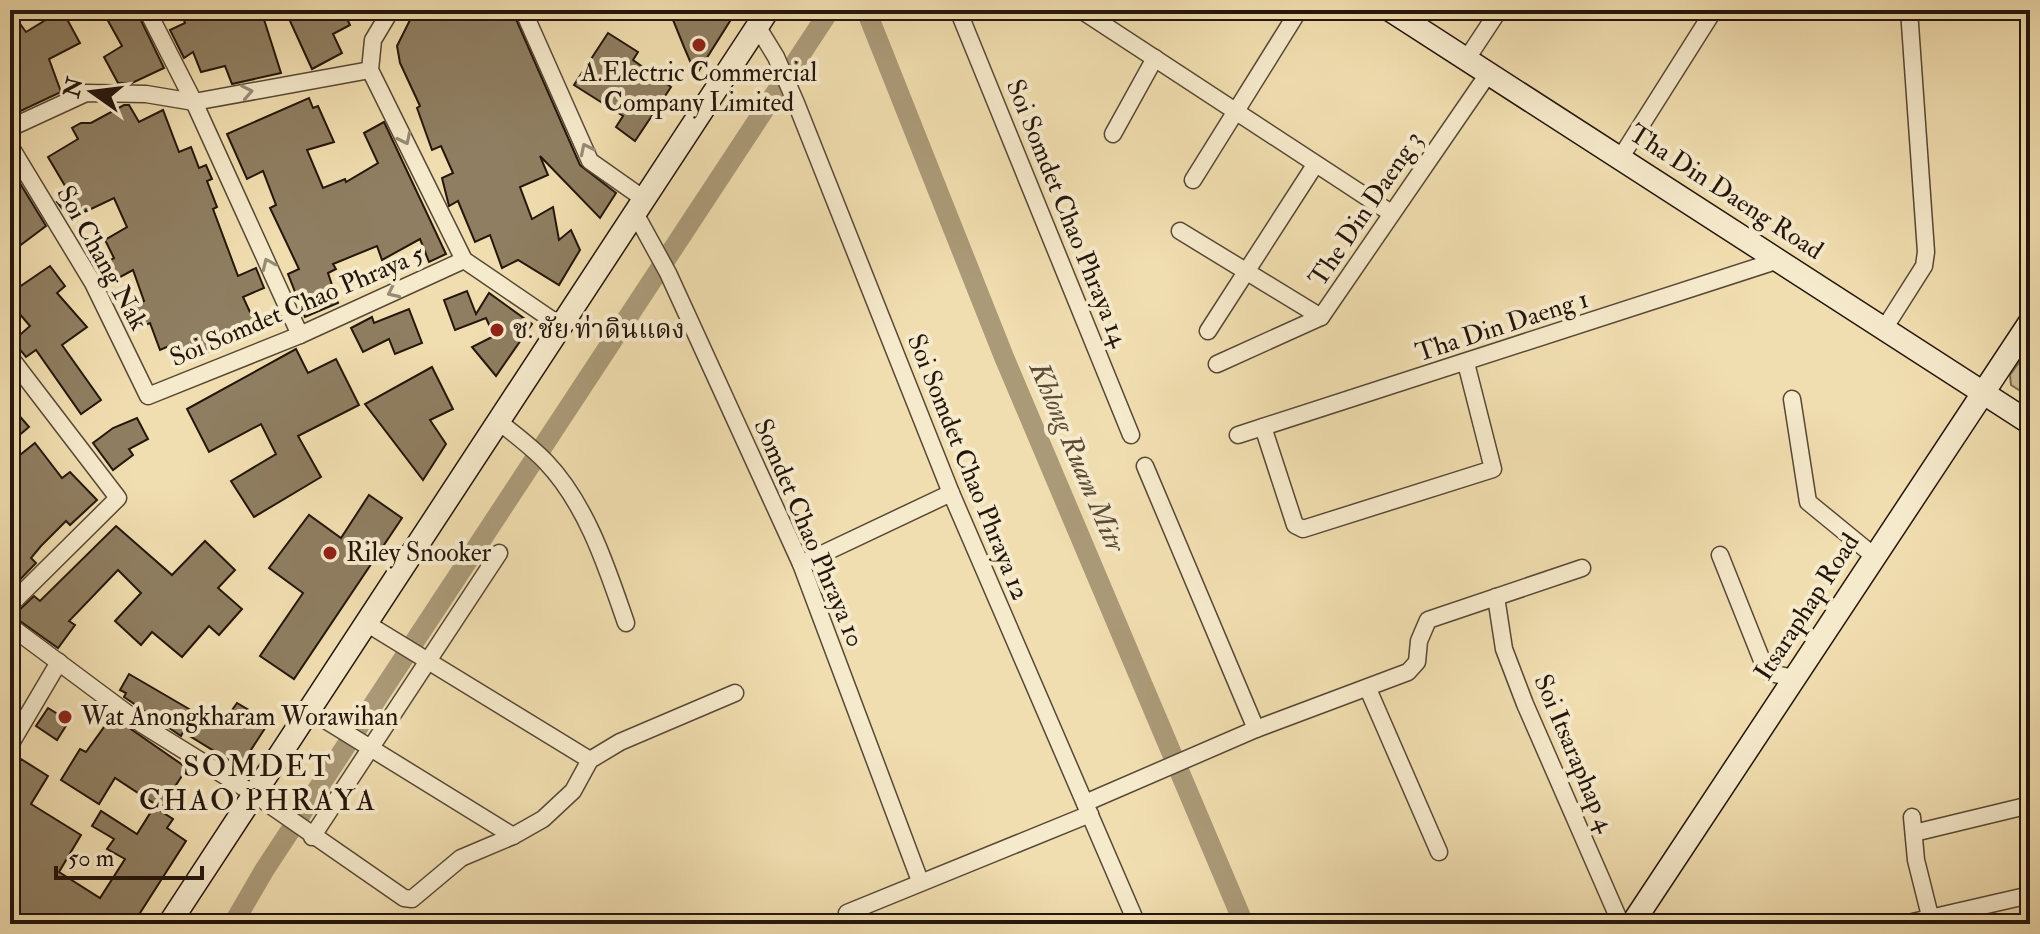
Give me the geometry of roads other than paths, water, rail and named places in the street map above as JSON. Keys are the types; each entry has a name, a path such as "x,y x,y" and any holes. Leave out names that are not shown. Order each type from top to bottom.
{"main road":[{"name":"Tha Din Daeng Road","path":"1390,10 2030,423"},
{"path":"169,924 763,18"},
{"name":"Itsaraphap Road","path":"1632,924 1649,914 1794,678 2030,322"}],"street":[{"path":"147,10 194,102 300,335"},
{"path":"10,128 86,93 146,94 194,102 370,70 373,40 391,10"},
{"path":"523,10 590,161 640,206"},
{"name":"Soi Somdet Chao Phraya 14","path":"958,10 1131,435"},
{"path":"1193,180 1299,10"},
{"path":"1466,60 1499,10"},
{"path":"1621,157 1714,10"},
{"path":"1884,329 1924,266 1926,252 1909,10"},
{"path":"1080,11 1391,213"},
{"name":"Soi Somdet Chao Phraya 12","path":"763,18 951,493 1137,924"},
{"path":"1113,134 1155,58"},
{"name":"Soi Somdet Chao Phraya 5","path":"370,70 464,260 561,326"},
{"name":"The Din Daeng 3","path":"1217,364 1321,317 1488,74"},
{"name":"Soi Chang Nak","path":"10,146 93,283 148,396"},
{"path":"1208,331 1315,165"},
{"name":"Somdet Chao Phraya 10","path":"640,206 801,564 920,881"},
{"path":"1180,231 1321,317"},
{"name":"Soi Somdet Chao Phraya 5","path":"148,396 300,335 464,260"},
{"name":"Tha Din Daeng 1","path":"1238,435 1779,260"},
{"path":"10,357 118,498 10,605"},
{"path":"1263,427 1295,525 1303,529 1478,474 1493,469 1466,363"},
{"path":"1792,399 1808,502 1874,556"},
{"path":"498,421 547,463 600,549 626,623"},
{"path":"1145,466 1256,729"},
{"path":"801,564 951,493"},
{"path":"308,834 422,660 499,553"},
{"path":"1720,555 1765,668 1770,673 1794,678"},
{"path":"847,913 1088,808 1177,763 1256,729 1368,689 1414,667 1419,641 1428,620 1582,568"},
{"name":"Soi Itsaraphap 4","path":"1496,597 1504,649 1525,704 1621,924"},
{"path":"366,623 590,760"},
{"path":"10,626 143,725 254,794 404,898 419,895 461,858 513,836 543,819 573,791 590,760 620,742 735,693"},
{"path":"10,745 59,662"},
{"path":"1368,689 1439,852"},
{"path":"309,710 513,836"},
{"path":"1930,920 1913,825 2030,805"},
{"path":"1904,924 2030,895"}],"waterway":[{"path":"233,924 265,869 830,10"},
{"name":"Khlong Ruam Mitr","path":"866,10 1004,357 1244,924"}],"place":[{"name":"A.Electric Commercial Company Limited","path":"699,45"},
{"name":"ช. ชัย ท่าดินแดง","path":"497,330"},
{"name":"Riley Snooker","path":"330,553"},
{"name":"Wat Anongkharam Worawihan","path":"65,717"}],"district":[{"name":"SOMDET CHAO PHRAYA","path":"258,783"}]}
